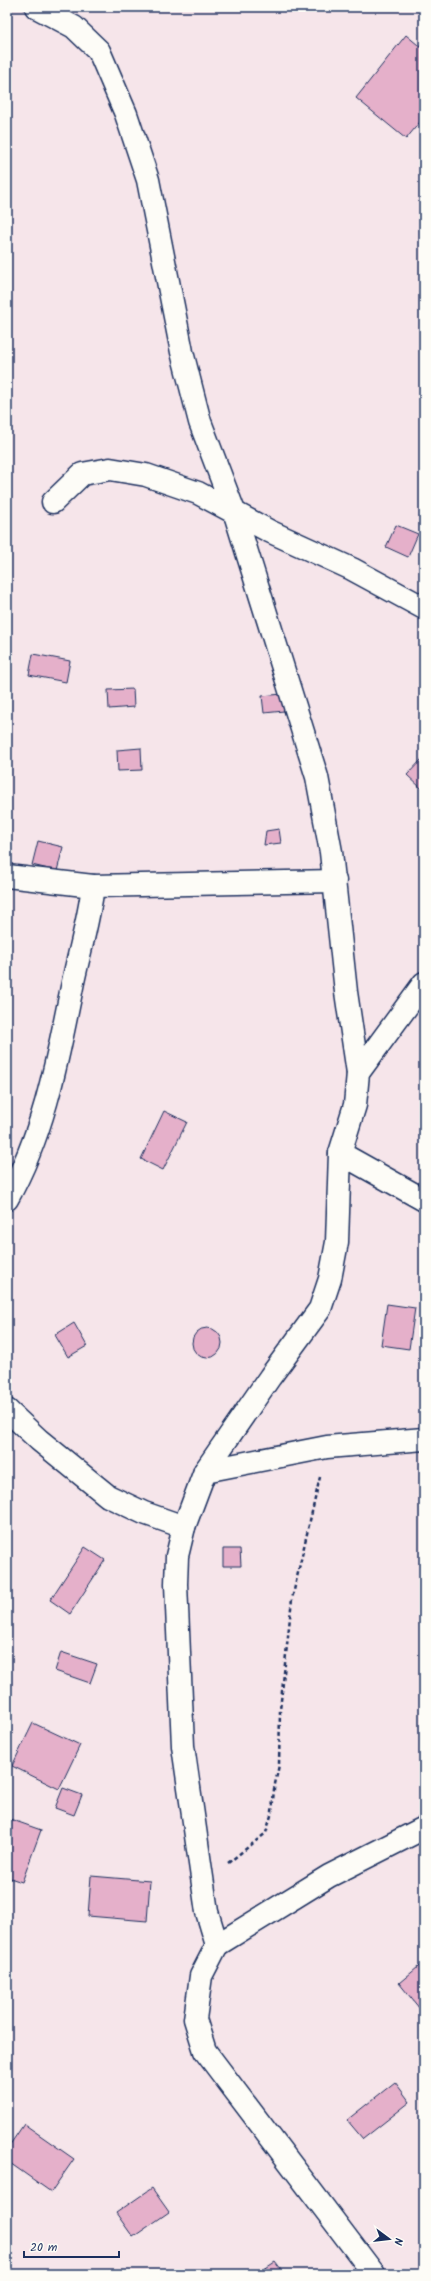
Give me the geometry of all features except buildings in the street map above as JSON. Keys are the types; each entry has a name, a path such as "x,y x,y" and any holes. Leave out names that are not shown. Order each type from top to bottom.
{"street":[{"path":"36,7 74,27 99,51 126,114 148,180 182,352 200,422 235,514 317,777 335,881 346,992 358,1073 355,1105 340,1153 337,1242 330,1279 320,1309 270,1377 205,1471 184,1527 177,1556 176,1584 183,1746 207,1912 217,1945"},
{"path":"53,502 82,474 110,469 146,475 198,493 235,514 352,569 424,608"},
{"path":"7,876 93,886 335,881"},
{"path":"7,1199 19,1178 35,1138 44,1107 63,1036 73,981 88,921 93,886"},
{"path":"358,1073 424,983"},
{"path":"340,1153 424,1200"},
{"path":"7,1410 39,1440 108,1496 144,1513 184,1527"},
{"path":"205,1471 327,1447 424,1439"},
{"path":"374,2274 205,2051 195,2019 201,1976 217,1945 329,1876 424,1828"}],"path":[{"path":"203,1883 266,1833 272,1812 274,1789 279,1765 280,1710 292,1598 327,1447"}]}
